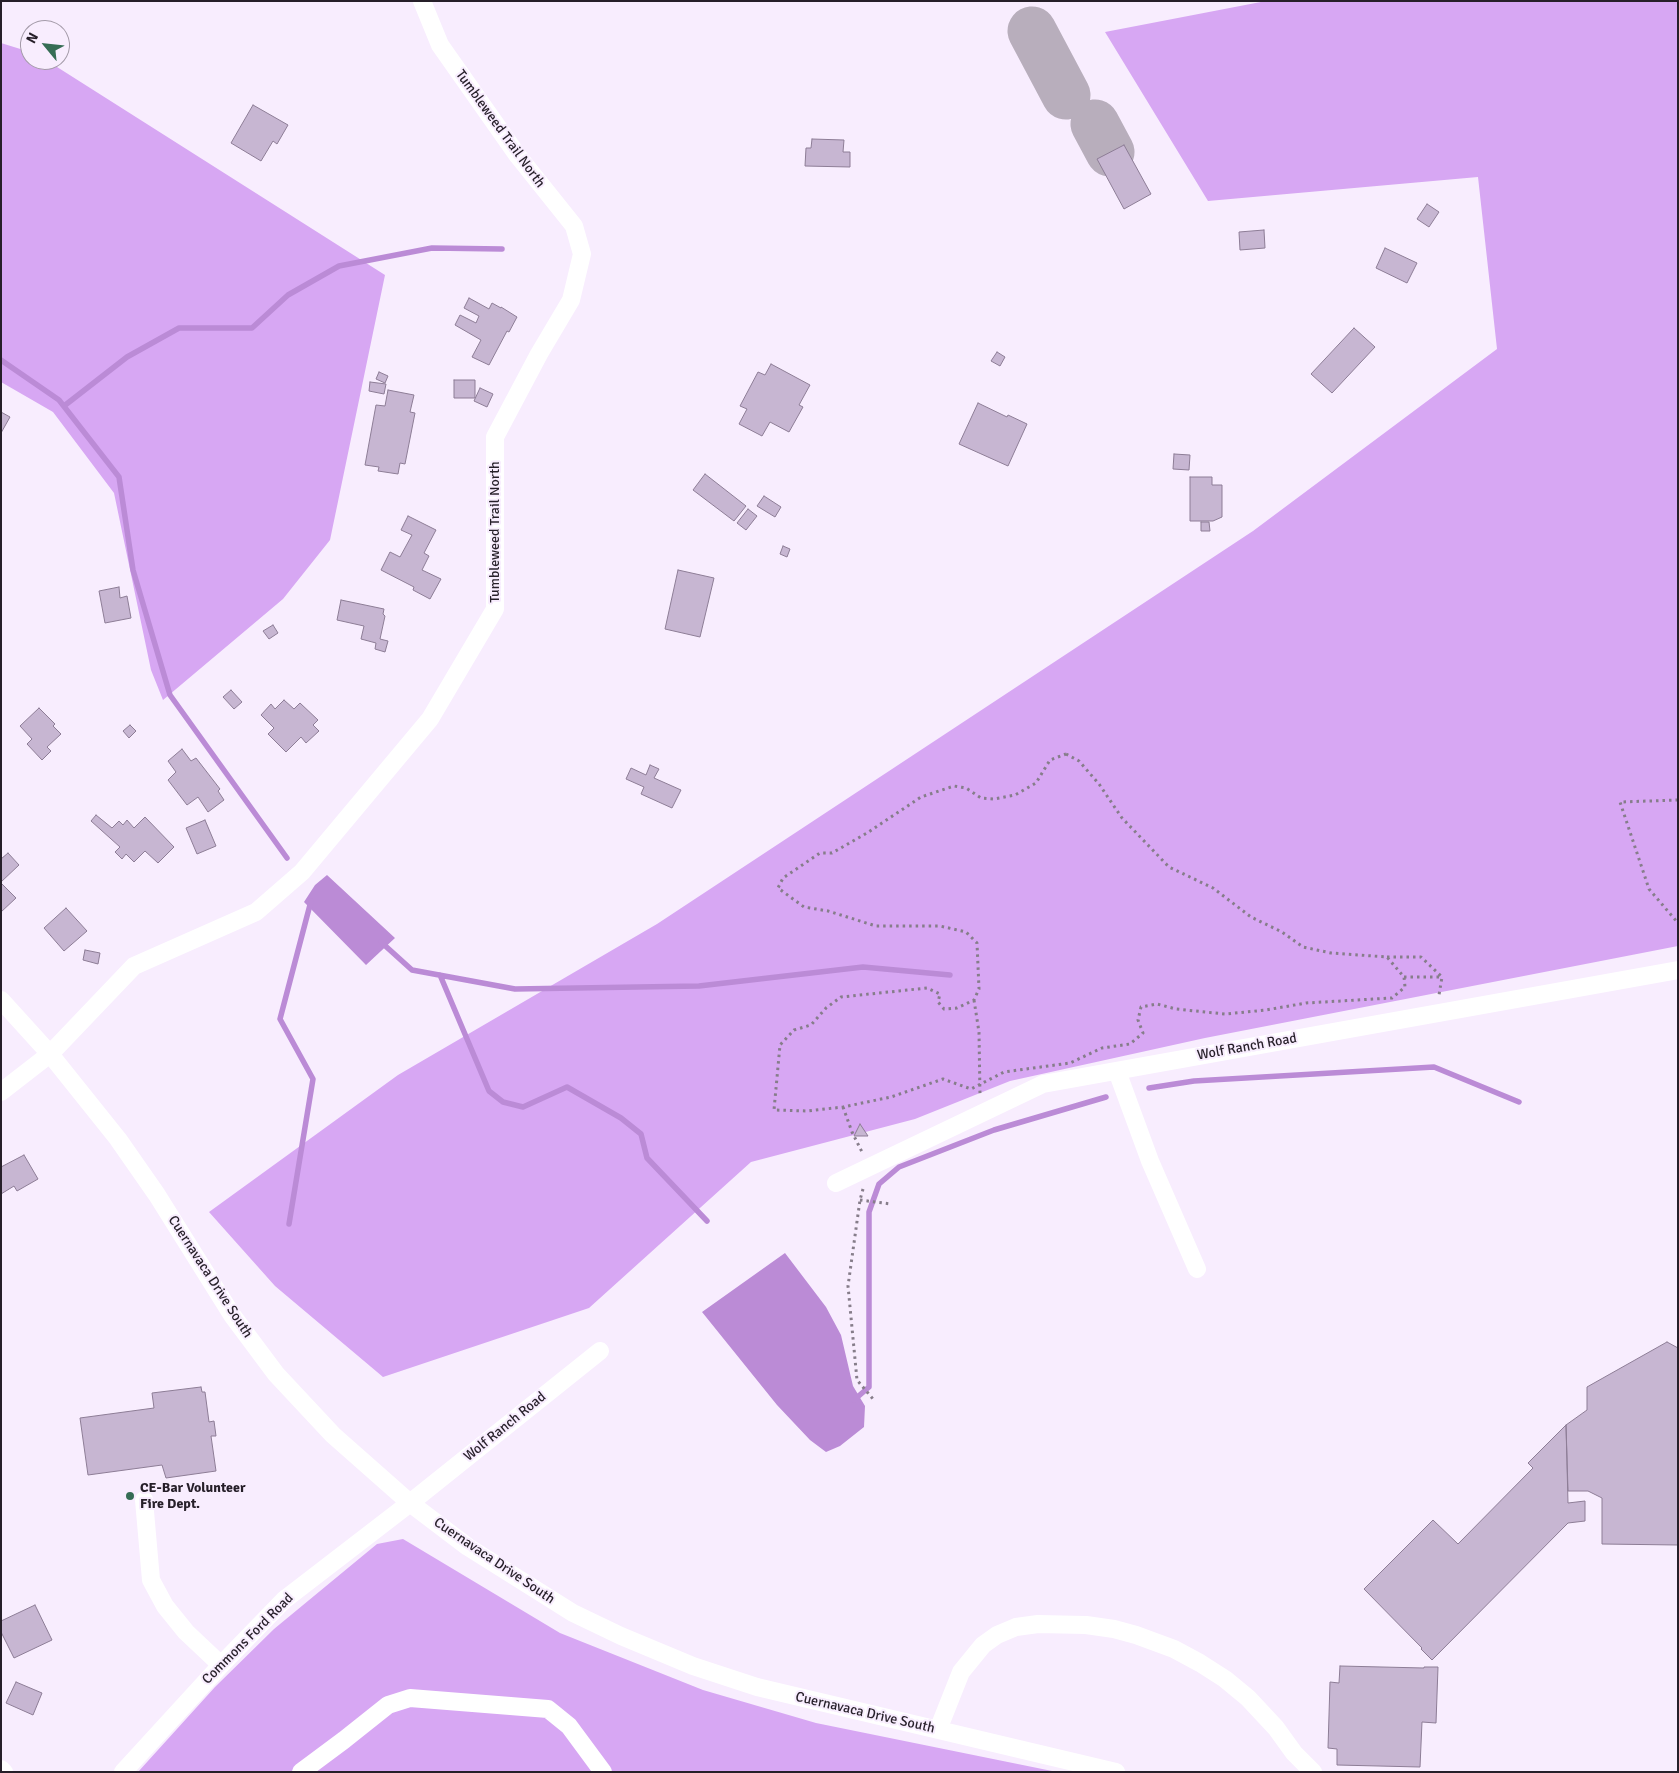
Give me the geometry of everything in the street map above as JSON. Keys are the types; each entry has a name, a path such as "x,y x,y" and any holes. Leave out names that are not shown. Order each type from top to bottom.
{"street":[{"name":"Tumbleweed Trail North","path":"1,1092 50,1054 134,966 256,912 302,872 430,719 495,609 495,437 539,354 571,300 582,254 574,226 518,156 440,45 422,1"},
{"name":"Wolf Ranch Road","path":"836,1183 1043,1084 1678,970"},
{"name":"Cuernavaca Drive South","path":"1,1000 50,1054 118,1139 158,1195 232,1315 276,1374 333,1435 410,1502 468,1547 527,1586 573,1613 621,1636 693,1666 756,1687 1116,1772"},
{"path":"1117,1071 1150,1161 1197,1269"},
{"name":"Wolf Ranch Road","path":"410,1502 600,1351"},
{"path":"144,1500 151,1580 165,1606 186,1632 221,1665"},
{"name":"Commons Ford Road","path":"123,1772 221,1665 284,1600 410,1502"},
{"path":"938,1730 960,1672 983,1645 996,1635 1016,1627 1038,1624 1086,1625 1114,1629 1174,1649 1225,1679 1248,1698 1276,1728 1294,1753 1313,1772"},
{"path":"301,1772 388,1705 410,1698 548,1708 569,1726 603,1772"}],"path":[{"path":"980,1114 979,1032 974,1000 979,989 977,943 966,932 940,926 876,926 828,911 804,907 778,888 784,878 820,853 832,853 867,833 921,797 954,786 966,788 981,798 994,799 1015,796 1036,783 1050,760 1066,754 1079,761 1099,784 1122,818 1170,867 1213,888 1251,917 1282,932 1303,947 1331,953 1421,957 1442,977"},
{"path":"1678,800 1620,802 1650,889 1678,923"},
{"path":"974,1000 957,1008 944,1009 938,1002 940,994 927,988 842,997 826,1008 811,1025 794,1030 780,1045 774,1110 808,1111 843,1107 891,1097 943,1079 971,1089 1004,1072 1070,1062 1102,1048 1130,1044 1143,1033 1138,1020 1141,1007 1157,1004 1176,1009 1225,1014 1266,1010 1306,1003 1392,998 1405,987 1404,977 1387,956"},
{"path":"1404,977 1442,977"},
{"path":"1435,1014 1442,977"},
{"path":"843,1107 852,1132 869,1167 860,1200 848,1286 857,1380 873,1399"},
{"path":"860,1200 892,1204"}],"shaded area":[{"path":"1266,1 1678,1 1678,946 1205,1038 1010,1081 915,1119 751,1162 589,1308 383,1377 275,1286 209,1212 398,1075 657,924 1253,531 1497,349 1478,177 1208,201 1105,32"},
{"path":"1,43 20,49 20,70 62,70 385,275 330,540 283,599 163,700 151,670 114,493 53,412 1,382"},
{"path":"327,875 395,938 366,965 304,902 315,885"},
{"path":"785,1253 826,1307 841,1335 853,1386 865,1406 864,1427 840,1446 826,1452 810,1440 777,1405 702,1312"},
{"path":"403,1539 560,1633 703,1690 816,1723 1057,1772 138,1772 215,1687 274,1629 377,1544"}],"building":[{"path":"253,105 288,125 277,144 273,141 261,161 231,143"},
{"path":"812,139 844,140 843,152 850,152 850,167 805,166 806,148 811,148"},
{"path":"1124,145 1151,194 1124,209 1097,159"},
{"path":"1427,204 1439,212 1429,227 1417,219"},
{"path":"1264,230 1265,248 1240,250 1239,232"},
{"path":"1385,248 1417,263 1407,283 1376,268"},
{"path":"469,298 489,309 492,303 517,317 509,332 507,331 489,365 472,357 481,340 455,325 460,315 476,323 479,316 464,308"},
{"path":"1354,328 1375,347 1332,393 1311,374"},
{"path":"997,352 1005,357 1000,366 991,361"},
{"path":"771,364 810,385 799,405 803,407 789,432 770,422 762,436 739,424 747,409 740,406 758,372 765,375"},
{"path":"379,372 388,376 385,383 376,379"},
{"path":"454,380 475,380 475,398 454,398"},
{"path":"370,382 386,384 384,394 369,391"},
{"path":"480,388 493,394 487,407 474,401"},
{"path":"388,390 414,395 410,412 415,413 405,464 400,463 398,474 378,471 379,467 365,465 376,405 385,406"},
{"path":"978,403 1027,424 1008,466 959,444"},
{"path":"1,412 10,417 1,433"},
{"path":"1174,454 1190,455 1189,470 1173,469"},
{"path":"705,474 746,506 734,521 693,490"},
{"path":"1190,477 1212,477 1212,485 1222,485 1222,517 1213,521 1190,521"},
{"path":"764,496 781,507 775,517 757,506"},
{"path":"748,509 757,516 746,530 737,523"},
{"path":"408,516 436,530 424,553 429,556 422,570 441,579 430,599 413,590 414,587 381,570 390,552 400,557 412,535 401,530"},
{"path":"1201,522 1209,522 1210,531 1201,531"},
{"path":"783,546 790,549 787,557 780,554"},
{"path":"678,570 714,578 700,637 665,629"},
{"path":"119,587 120,598 127,596 131,618 105,623 99,591"},
{"path":"341,600 384,609 383,614 385,616 380,639 388,641 385,652 375,649 376,643 361,639 364,626 337,620"},
{"path":"273,625 278,633 269,639 263,631"},
{"path":"231,690 242,702 234,709 223,697"},
{"path":"284,700 294,709 300,703 318,720 313,725 319,731 306,743 301,737 286,752 268,734 274,728 261,715 271,704 275,709"},
{"path":"39,708 55,724 53,726 61,734 47,747 51,751 42,760 27,744 32,739 20,726"},
{"path":"130,725 136,731 129,738 123,731"},
{"path":"182,749 191,761 196,758 220,789 218,791 224,800 208,812 198,797 187,805 168,780 176,772 168,761"},
{"path":"650,765 659,769 654,778 681,790 672,808 641,794 644,787 626,779 631,768 646,775"},
{"path":"96,815 112,828 119,821 123,825 127,820 134,828 145,817 174,847 158,863 145,851 134,862 126,854 122,859 115,852 120,847 91,821"},
{"path":"205,820 216,846 197,854 186,828"},
{"path":"8,853 19,865 1,882 1,859"},
{"path":"1,883 16,898 1,912"},
{"path":"66,908 87,931 64,951 44,928"},
{"path":"85,950 100,953 98,964 83,960"},
{"path":"860,1124 868,1136 854,1136"},
{"path":"24,1155 38,1179 17,1191 14,1186 1,1194 1,1167"},
{"path":"1667,1342 1678,1348 1678,1545 1602,1544 1602,1498 1588,1491 1568,1491 1566,1425 1587,1410 1587,1387"},
{"path":"201,1387 202,1392 205,1392 209,1422 214,1421 216,1436 211,1436 216,1471 166,1478 162,1465 88,1475 80,1418 154,1408 152,1393"},
{"path":"1566,1425 1568,1503 1585,1501 1585,1521 1568,1523 1432,1660 1364,1589 1433,1520 1458,1544 1533,1468 1528,1463"},
{"path":"35,1605 52,1640 14,1658 1,1632 1,1621"},
{"path":"1340,1666 1438,1667 1436,1723 1422,1722 1420,1767 1337,1765 1337,1749 1328,1748 1330,1682 1339,1683"},
{"path":"16,1682 42,1693 33,1715 6,1703"}],"waterway":[{"path":"64,406 127,357 179,328 252,328 288,295 339,266 432,248 502,249"},
{"path":"1,360 59,400 119,477 133,570 170,695 287,858"},
{"path":"289,1224 313,1079 280,1019 311,901"},
{"path":"381,942 412,970 515,989 699,986 863,967 950,975"},
{"path":"440,975 489,1091 503,1102 523,1107 567,1087 621,1118 641,1134 647,1158 707,1221"},
{"path":"1149,1088 1194,1081 1434,1067 1519,1102"},
{"path":"854,1400 869,1387 869,1212 879,1184 899,1167 994,1130 1106,1097"}],"taxiway":[{"path":"1032,31 1066,95"},
{"path":"1095,124 1110,152"}],"place":[{"name":"CE-Bar Volunteer Fire Dept.","path":"130,1496"}]}
